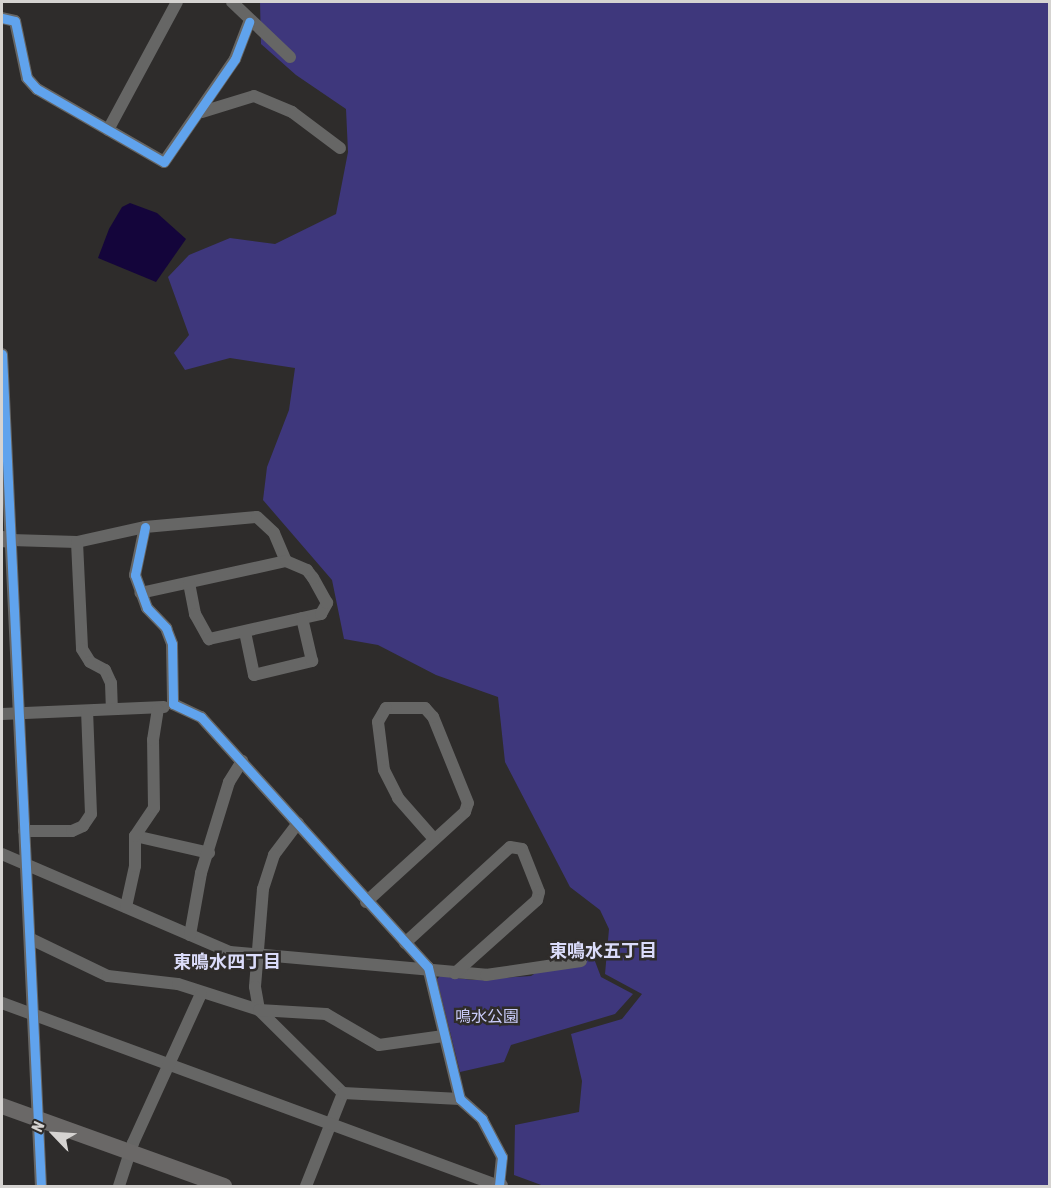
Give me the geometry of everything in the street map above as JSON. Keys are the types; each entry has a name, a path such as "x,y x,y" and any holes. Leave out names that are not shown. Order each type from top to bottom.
{"street":[{"path":"108,130 177,2"},
{"path":"232,2 249,21 290,57"},
{"path":"2,18 15,21 27,78 37,89 164,162 202,112 235,59 249,21"},
{"path":"202,112 254,96 292,112 340,148"},
{"path":"2,354 6,539 31,939 41,1186"},
{"path":"6,539 77,542 145,527 257,517 274,533 286,561"},
{"path":"145,527 136,558 135,575 147,608 166,628 172,644 173,704"},
{"path":"77,542 82,649 90,662 105,670 111,683 112,708"},
{"path":"140,593 286,561 307,570 327,603 321,614 209,639 195,614 189,584"},
{"path":"245,632 254,675 312,661 302,618"},
{"path":"2,678 15,678"},
{"path":"2,714 87,712 112,708 158,709 173,704 201,717 298,823 366,902 428,967 460,1099 494,1135 502,1157 499,1186 169,1062 2,1003"},
{"path":"366,902 465,812 468,803 433,717 424,708 386,708 378,722 384,770 398,798 434,838"},
{"path":"126,907 135,866 135,836 154,808 153,740 158,709"},
{"path":"24,831 72,831 83,826 91,814 87,712"},
{"path":"190,935 201,873 209,853 226,789 242,761"},
{"path":"298,823 274,855 263,889 256,956 255,987 259,1010 344,1093 460,1099"},
{"path":"135,836 209,853"},
{"path":"405,943 510,847 522,849 539,892 537,900 455,973"},
{"path":"2,854 230,952 256,956 428,967 455,973 486,975 581,960"},
{"path":"31,939 108,976 178,984 201,994 259,1010 326,1014 380,1045 443,1036"},
{"path":"119,1186 169,1062 201,994"},
{"path":"306,1186 329,1124 344,1093"},
{"path":"2,1106 224,1186"}],"green space":[{"path":"260,2 1049,2 1049,1186 544,1186 514,1175 515,1125 579,1112 582,1081 571,1034 622,1019 642,994 605,974 609,929 600,910 570,887 505,762 498,697 436,675 378,645 344,639 332,580 263,500 267,467 289,410 295,368 230,358 185,370 174,353 189,335 168,277 189,255 230,238 275,244 336,214 348,152 346,109 296,75 261,44"},
{"name":"鳴水公園","path":"593,956 601,977 633,994 615,1014 511,1045 504,1062 460,1072 437,979 440,976 473,980 531,976 540,970 581,965"}],"shaded area":[{"path":"130,203 157,213 186,239 156,282 98,258 109,229 122,207"}],"cycle path":[{"path":"2,18 15,21 27,78 37,89 164,162 235,59 249,22"},
{"path":"2,354 41,1186"},
{"path":"145,527 135,575 147,608 166,628 172,644 173,704 201,717 428,967 460,1099 482,1119 502,1157 499,1186"}],"district":[{"name":"東鳴水五丁目","path":"603,951"},
{"name":"東鳴水四丁目","path":"227,962"}]}
